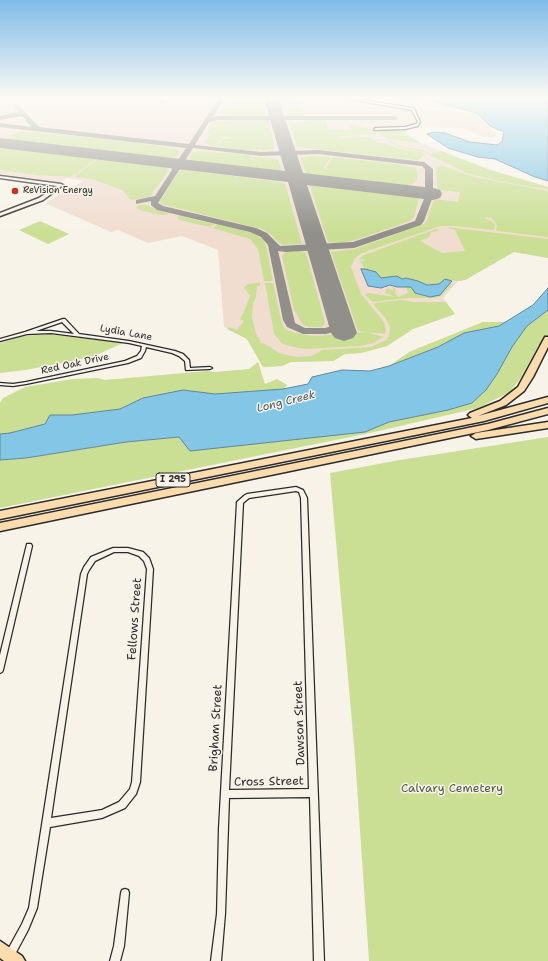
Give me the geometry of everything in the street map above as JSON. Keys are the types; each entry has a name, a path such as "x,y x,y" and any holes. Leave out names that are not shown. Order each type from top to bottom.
{"highway":[{"path":"347,445 375,436 475,414 503,403 516,394 525,385 548,339"},
{"name":"I 295","path":"0,515 484,418 548,400"},
{"name":"I 295","path":"0,527 503,424 548,411"},
{"path":"324,461 548,425"}],"street":[{"path":"0,177 61,185 42,199 0,215"},
{"path":"0,340 28,333 63,320 77,335"},
{"name":"Lydia Lane","path":"28,333 50,332 144,345 181,355 187,361 188,369 210,368"},
{"name":"Red Oak Drive","path":"0,384 13,385 26,383 126,362 139,356 143,351 144,345"},
{"name":"Dawson Street","path":"243,498 296,488 301,491 304,498 319,961"},
{"name":"Brigham Street","path":"216,961 221,914 225,794 240,502 243,498"},
{"path":"0,670 29,546"},
{"name":"Fellows Street","path":"9,955 25,928 33,908 84,574 89,564 98,556 113,550 132,550 141,554 147,560 150,574 137,773 133,791 122,805 102,814 46,823"},
{"name":"Cross Street","path":"225,794 313,793"},
{"path":"116,961 125,893"}],"shaded area":[{"path":"0,143 421,143 472,164 548,187 548,258 514,252 465,280 458,281 443,298 455,314 413,329 387,346 361,353 345,354 333,361 291,362 282,366 263,367 247,339 224,327 218,250 182,236 148,243 118,230 111,232 45,203 83,181 67,178 61,182 0,174"}],"green space":[{"path":"40,143 140,143 176,149 180,152 176,157 166,158"},
{"path":"205,143 217,143 213,146"},
{"path":"217,143 274,143 275,149 242,150 215,146"},
{"path":"296,143 379,143 420,152 425,155 417,160 297,147"},
{"path":"391,143 403,147 423,150 430,154 442,151 490,170 548,187 548,189 514,184 469,174 424,152 401,148"},
{"path":"0,148 96,159 70,177 37,175 0,170"},
{"path":"199,151 252,156 251,160 254,157 278,159 282,171 196,162 189,159 192,153"},
{"path":"312,156 331,157 324,167 325,169 333,157 395,164 415,168 417,171 417,180 414,183 403,186 309,174 306,173 300,158"},
{"path":"98,159 166,167 168,171 150,197 131,200 122,190 92,179 76,177 76,175"},
{"path":"443,166 474,177 548,191 548,237 498,231 496,230 497,225 492,218 486,217 485,219 495,224 494,230 440,226 362,253 355,258 351,267 361,294 384,322 386,329 385,334 358,331 331,252 355,249 424,224 434,199 458,202 460,192 438,190 436,168"},
{"path":"187,170 285,183 302,244 283,245 279,243 272,235 262,229 161,204 160,201 179,171"},
{"path":"313,185 417,197 419,199 414,217 410,221 355,240 340,243 328,242 310,186"},
{"path":"139,205 148,205 169,214 162,215 142,211 136,208"},
{"path":"180,216 215,224 210,227 179,220 177,217"},
{"path":"40,221 69,234 48,244 19,230"},
{"path":"217,224 252,233 263,239 266,245 273,281 264,281 258,249 250,239 213,228"},
{"path":"446,227 548,239 548,258 514,252 465,280 458,281 445,279 439,284 427,285 406,278 404,280 388,277 380,278 365,269 361,269 364,268 360,261 364,260 358,260 364,255 436,229 440,230 430,233 430,237 421,240 422,242 442,253 465,251 455,230 459,231"},
{"path":"302,251 306,253 325,322 321,327 309,327 303,325 294,310 282,256 286,252"},
{"path":"260,283 260,286 257,286 256,297 253,303 252,317 256,334 261,342 260,343 266,344 266,346 269,346 279,353 296,357 312,356 322,350 371,347 386,340 389,336 390,327 386,319 374,305 375,303 401,300 415,302 446,302 455,314 413,329 387,346 361,353 345,354 333,361 291,362 282,366 263,367 247,339 227,329 229,327 237,330 244,321 240,319 250,296 244,287 248,284"},
{"path":"265,283 273,283 282,324 285,329 295,333 314,336 367,332 383,337 373,343 361,346 306,349 283,344 274,334"},
{"path":"451,284 453,284 441,296 436,298 408,298 373,302 365,295 368,293 396,297 385,293 387,288 395,291 391,286 396,289 395,293 398,297 408,293 406,287 412,287 415,293 421,295 440,295"},
{"path":"548,310 548,336 538,346 520,379 510,392 478,408 370,433 0,508 0,460 26,458 126,442 180,437 512,347 527,326"},
{"path":"483,322 507,322 442,367 0,447 0,403 3,398 25,387 73,379 98,378 105,380 207,371 215,372 249,369 258,362 265,384 277,379 287,385 284,389 308,384 312,377 342,370 370,371 389,366 409,352"},
{"path":"47,334 123,343 92,357 26,370 0,373 0,343 24,336"},
{"name":"Calvary Cemetery","path":"548,437 548,961 369,961 355,757 330,473 400,460"}],"water":[{"path":"440,143 478,143 497,145 501,143 548,143 548,181 535,177 495,159 478,157 448,148"},
{"path":"361,269 376,272 381,278 397,276 402,279 406,278 427,285 439,284 445,279 452,281 440,295 430,297 415,293 411,287 397,287 390,285 381,288 368,286"},
{"name":"Long Creek","path":"548,288 548,310 527,326 512,347 486,390 472,403 448,410 389,422 365,432 190,451 179,437 126,442 26,458 0,460 0,434 45,424 50,415 72,415 120,409 143,398 183,390 215,394 283,389 308,384 312,377 342,370 370,371 389,366 438,347 464,333 499,326 533,305"}],"taxiway":[{"path":"161,143 191,146"},
{"path":"177,168 191,146"},
{"path":"191,146 261,154 318,152 424,164 429,169 429,188 424,191 414,191 424,195 428,199 418,223 354,245 303,248"},
{"path":"167,163 175,165 175,169 177,168"},
{"path":"177,168 181,166 192,166"},
{"path":"177,168 154,203 160,208 253,230 264,235 272,244"},
{"path":"139,202 155,198"},
{"path":"272,244 278,248 286,249 311,246"},
{"path":"272,244 288,320 291,325 303,331 326,331 336,328 340,322"}],"runway":[{"path":"0,143 296,178"},
{"path":"285,143 296,178"},
{"path":"296,178 433,194"},
{"path":"296,178 344,333"}],"place":[{"name":"ReVision Energy","path":"15,191"}]}
